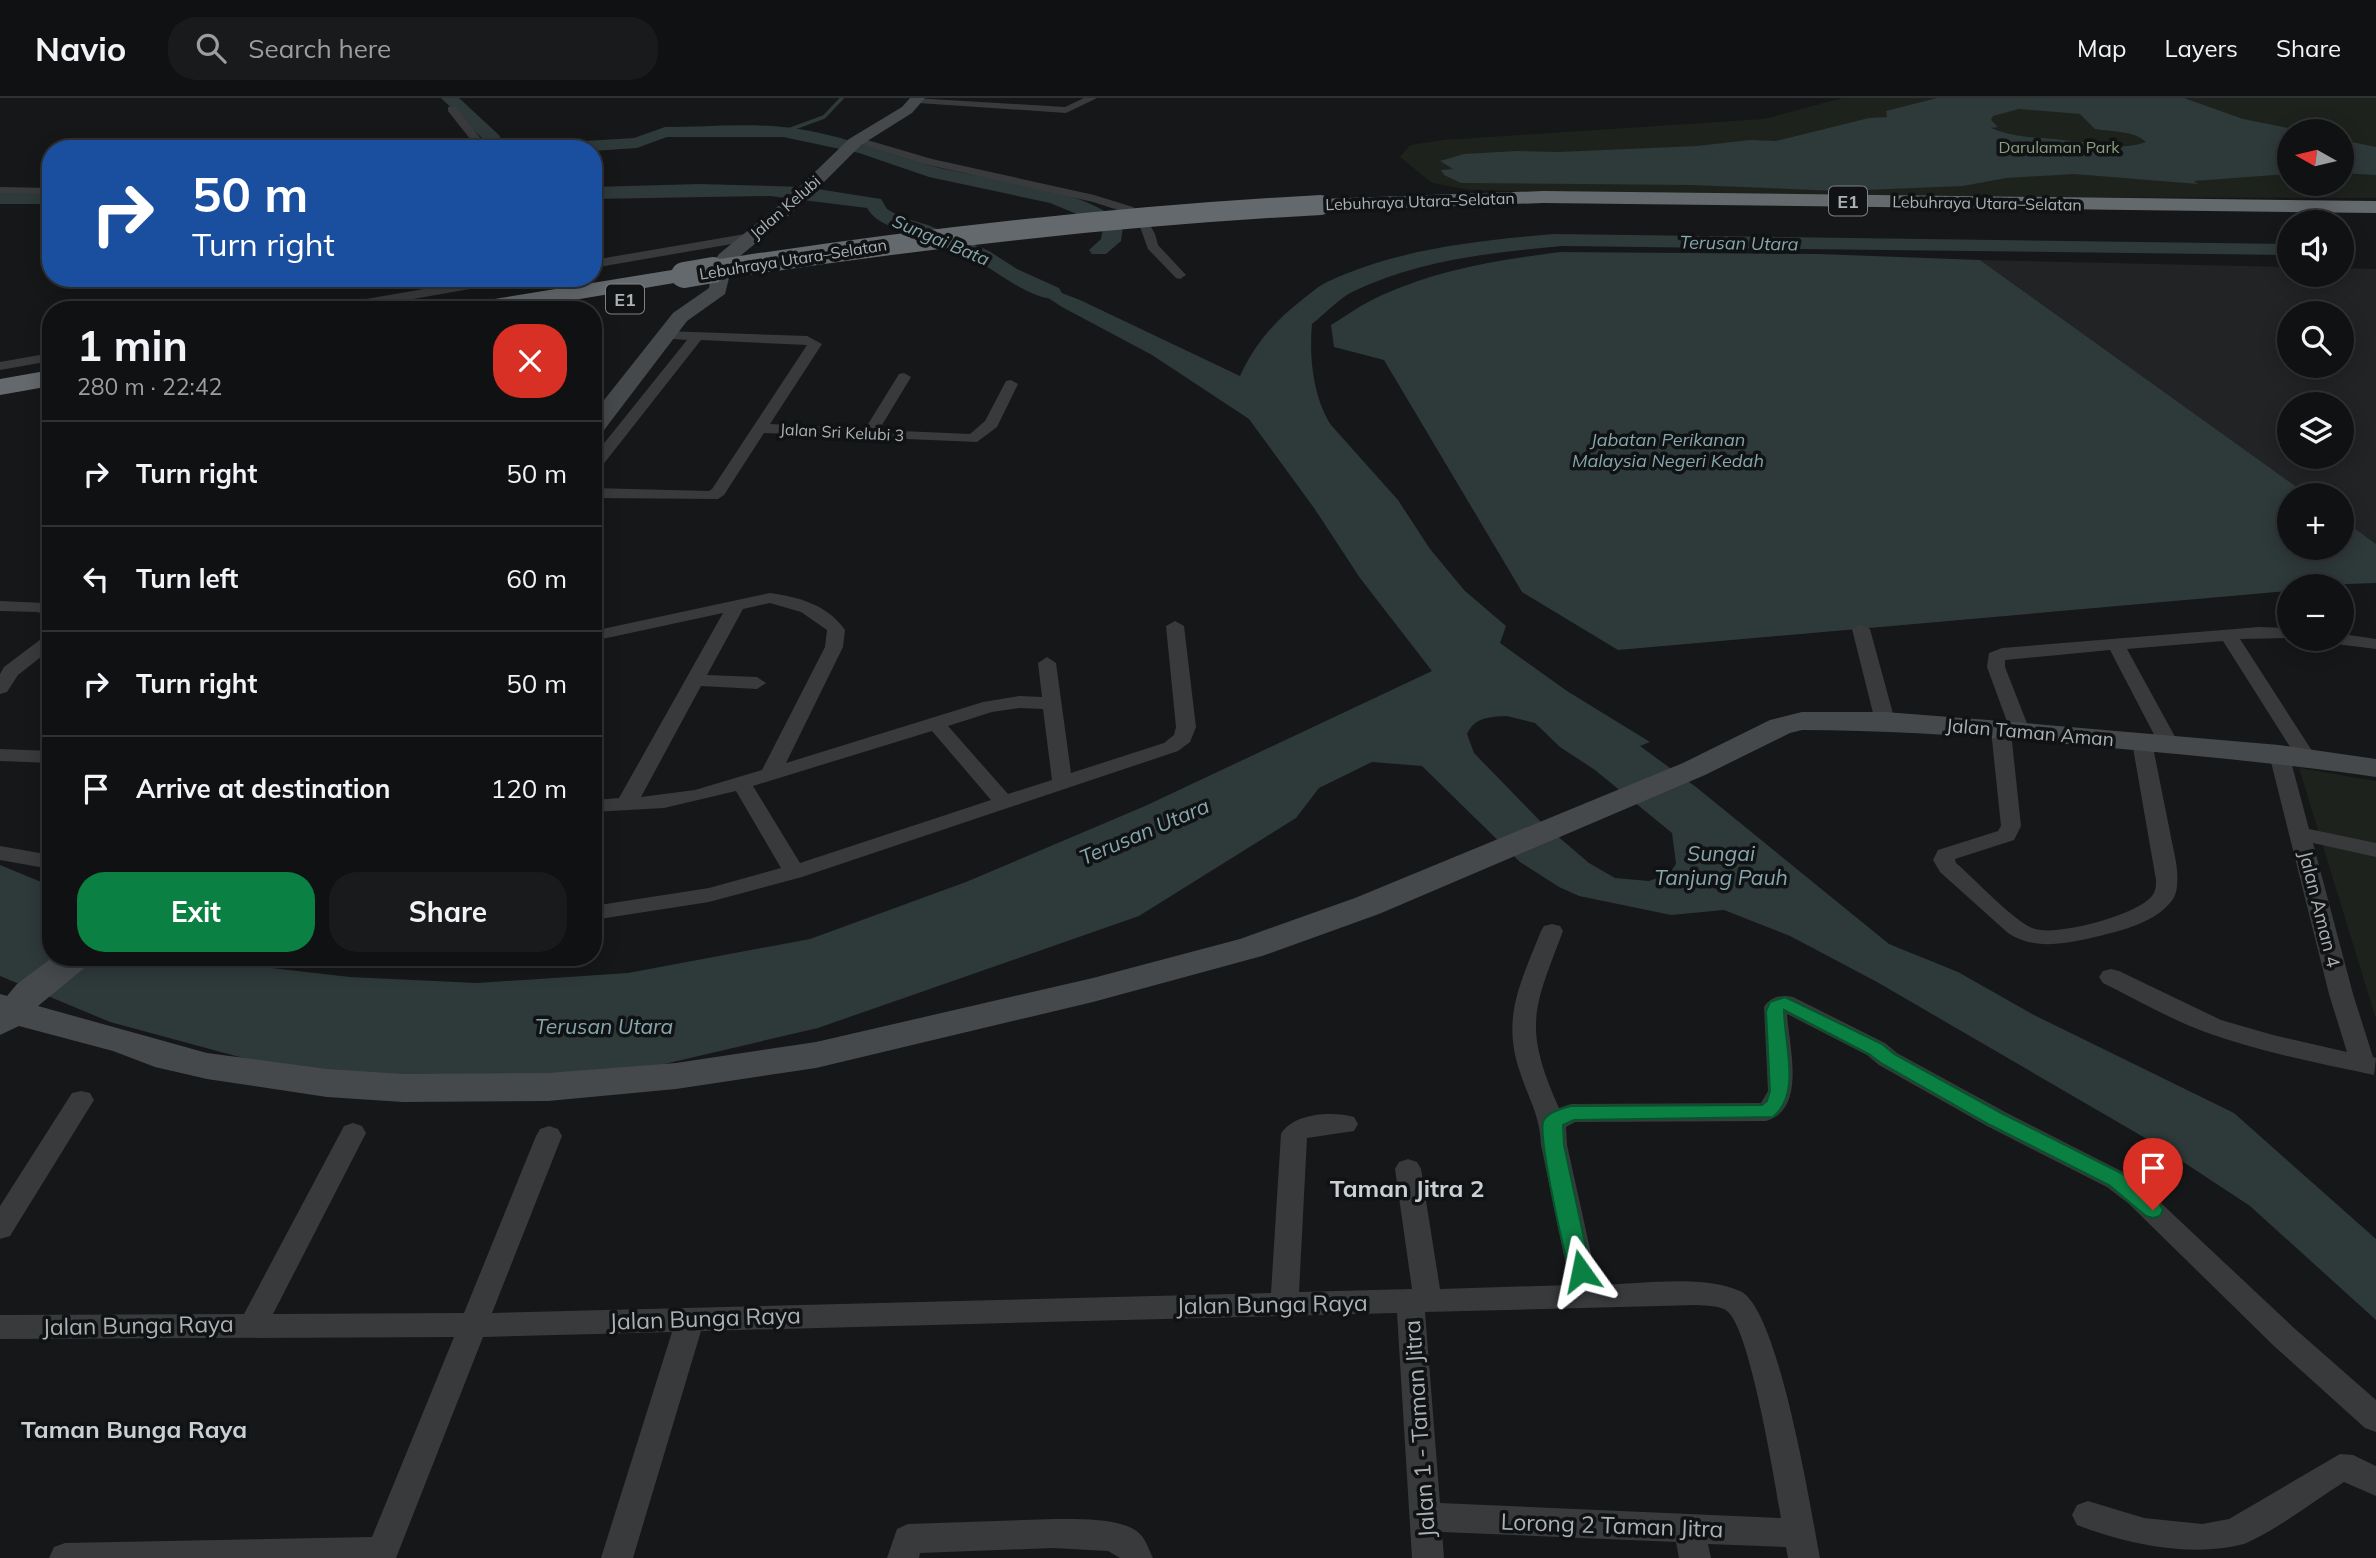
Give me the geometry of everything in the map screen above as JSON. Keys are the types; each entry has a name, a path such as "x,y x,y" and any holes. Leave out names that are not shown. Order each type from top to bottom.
{"highway":[{"name":"Lebuhraya Utara–Selatan","path":"540,301 1014,240 1324,210 1557,197 2376,207"},
{"name":"Lebuhraya Utara–Selatan","path":"1324,210 1545,208 2376,218"},
{"name":"Lebuhraya Utara–Selatan","path":"600,301 687,282"},
{"path":"0,387 42,380"},
{"path":"0,403 42,396"}],"street":[{"path":"918,99 1066,110 1092,98"},
{"name":"Jalan Kelubi","path":"602,417 665,335 690,309 716,292 721,284 722,264 793,203 853,144 907,110 918,99"},
{"path":"452,109 477,140"},
{"path":"853,144 1069,193 1134,212 1144,223 1152,239 1152,246 1180,275"},
{"path":"0,190 42,191"},
{"path":"602,262 751,237"},
{"path":"378,301 458,287"},
{"path":"665,335 807,340 814,344 759,428"},
{"path":"602,457 697,336"},
{"path":"0,366 42,359"},
{"path":"869,434 904,377"},
{"name":"Jalan Sri Kelubi 3","path":"602,493 712,496 718,492 759,428 972,439 982,436 988,430 1011,384"},
{"path":"602,635 760,599 778,599 806,609 828,621 836,631 834,647 769,776"},
{"path":"626,805 737,604"},
{"path":"0,606 42,608"},
{"path":"602,912 709,895 794,872 1171,747 1183,738 1185,727 1175,626"},
{"path":"1861,629 1885,721"},
{"path":"2115,643 2155,743 2167,883 2163,898 2151,908 2116,922 2064,937 2044,938 2025,934 1948,867 1944,860 1946,855 2007,835 2011,826 2011,731 1996,657 2014,652 2115,643 2259,632 2277,633"},
{"name":"Jalan Aman 4","path":"2228,634 2292,755 2301,834 2341,993 2369,1065"},
{"path":"2354,641 2376,644"},
{"path":"0,688 10,671 42,647"},
{"path":"1047,663 1062,781"},
{"path":"695,680 757,683"},
{"path":"602,806 664,802 742,784 999,702 1018,700 1051,705"},
{"name":"Jalan Taman Aman","path":"11,1008 36,1041 115,1053 155,1054 285,1079 403,1088 548,1087 676,1076 816,1055 1093,990 1250,948 1367,906 1694,769 1780,726 1826,719 1885,721 2292,755 2376,768"},
{"path":"931,725 939,726 1004,802"},
{"path":"0,755 42,757"},
{"path":"742,784 794,872"},
{"path":"2301,834 2376,850"},
{"path":"0,853 42,860"},
{"path":"1552,931 1527,997 1523,1017 1526,1052 1553,1122 1554,1145 1586,1296"},
{"path":"11,1008 65,966"},
{"path":"2111,977 2176,1011 2214,1027 2287,1048 2369,1065"},
{"path":"1553,1122 1571,1113 1766,1112 1775,1105 1780,1091 1775,1011 1776,1007 1785,1003 1876,1049 1888,1059 1996,1119 2116,1180 2137,1196 2284,1337 2376,1419"},
{"path":"0,1227 81,1100"},
{"path":"1284,1303 1294,1134 1303,1127 1345,1124"},
{"path":"253,1324 353,1133"},
{"path":"65,1558 381,1555 549,1136"},
{"name":"Jalan 1 - Taman Jitra","path":"1408,1169 1419,1300 1428,1558"},
{"name":"Jalan Bunga Raya","path":"0,1327 474,1325 1586,1296 1726,1297 1742,1306 1759,1347 1802,1545"},
{"path":"617,1558 690,1318"},
{"path":"2088,1515 2144,1533 2202,1539 2235,1533 2340,1468 2353,1469 2376,1482"},
{"name":"Lorong 2 Taman Jitra","path":"1425,1517 1692,1544 1802,1545"},
{"path":"903,1558 908,1539 1080,1534 1122,1540 1131,1547 1137,1558"}],"shaded area":[{"path":"1980,260 2277,267 2277,287 2354,287 2354,268 2376,269 2376,544 2354,528 2354,483 2291,483"}],"green space":[{"name":"Darulaman Park","path":"1842,98 2376,98 2376,198 1825,197 1471,190 1432,183 1400,157 1410,145 1444,140 1764,119"},
{"path":"2299,768 2376,781 2376,1019"}],"water":[{"path":"1937,98 2184,98 2243,119 2277,126 2277,175 2194,181 2198,184 2074,174 2006,178 1963,186 1839,191 1692,185 1461,183 1444,175 1441,170 1453,169 1440,161 1464,154 1776,141 1869,118 1887,117 1886,111","holes":["2019,109 2080,114 2095,129 2129,133 2146,142 2109,146 2020,136 1991,128 1998,127 1991,120 1993,116"]},
{"path":"2354,142 2376,147 2376,175 2354,174"},
{"path":"1554,234 2277,244 2277,255 1563,246 1510,251 1430,265 1379,280 1348,294 1312,324 1312,363 1316,389 1331,425 1398,500 1430,549 1465,591 1506,626 1500,643 1567,691 1650,742 1640,746 1696,787 1889,944 1958,972 2034,1015 2234,1113 2376,1239 2376,1320 2250,1206 2159,1146 1877,982 1790,936 1724,910 1671,915 1579,896 1559,887 1520,862 1422,766 1372,762 1319,788 1296,818 1139,916 818,1028 613,1076 428,1080 284,1069 110,1022 0,976 0,865 42,882 42,966 254,966 350,977 477,983 628,973 810,939 966,882 1145,806 1432,671 1360,578 1314,508 1249,419 1152,355 1062,307 1010,273 1080,300 1240,376 1252,353 1275,324 1325,283 1379,262 1437,248","holes":["1507,716 1535,723 1560,747 1595,770 1672,833 1676,864 1669,874 1649,881 1615,878 1589,863 1541,822 1474,753 1467,734 1478,721 1489,718"]},
{"name":"Jabatan Perikanan Malaysia Negeri Kedah","path":"1560,252 1819,254 1980,260 2291,483 2277,483 2277,560 2354,560 2354,528 2376,544 2376,583 2354,584 2354,574 2277,574 2277,592 1618,650 1522,592 1384,360 1334,347 1331,325 1362,305 1425,278 1491,262"}],"waterway":[{"path":"449,98 494,140"},
{"path":"783,132 824,117 842,98"},
{"path":"602,145 637,143 665,132 783,132 864,149 929,171 1056,198 1096,215 1113,227 1111,241 1099,250"},
{"name":"Sungai Bata","path":"602,193 770,191 874,203 880,213 894,221 921,229 982,255 1010,273 1051,293"},
{"name":"Sungai Bata","path":"0,198 42,198"}],"district":[{"name":"Taman Jitra 2","path":"1407,1188"},
{"name":"Taman Bunga Raya","path":"134,1429"}],"route":[{"path":"1581,1271 1554,1145 1553,1122 1571,1113 1766,1112 1775,1105 1780,1091 1775,1011 1779,1004 1785,1003 1876,1049 1888,1059 1996,1119 2116,1180 2153,1210"}],"water label":[{"name":"Terusan Utara","path":"1739,243"},
{"name":"Terusan Utara","path":"1144,831"},
{"name":"Sungai Tanjung Pauh","path":"1721,865"},
{"name":"Terusan Utara","path":"604,1026"}]}
